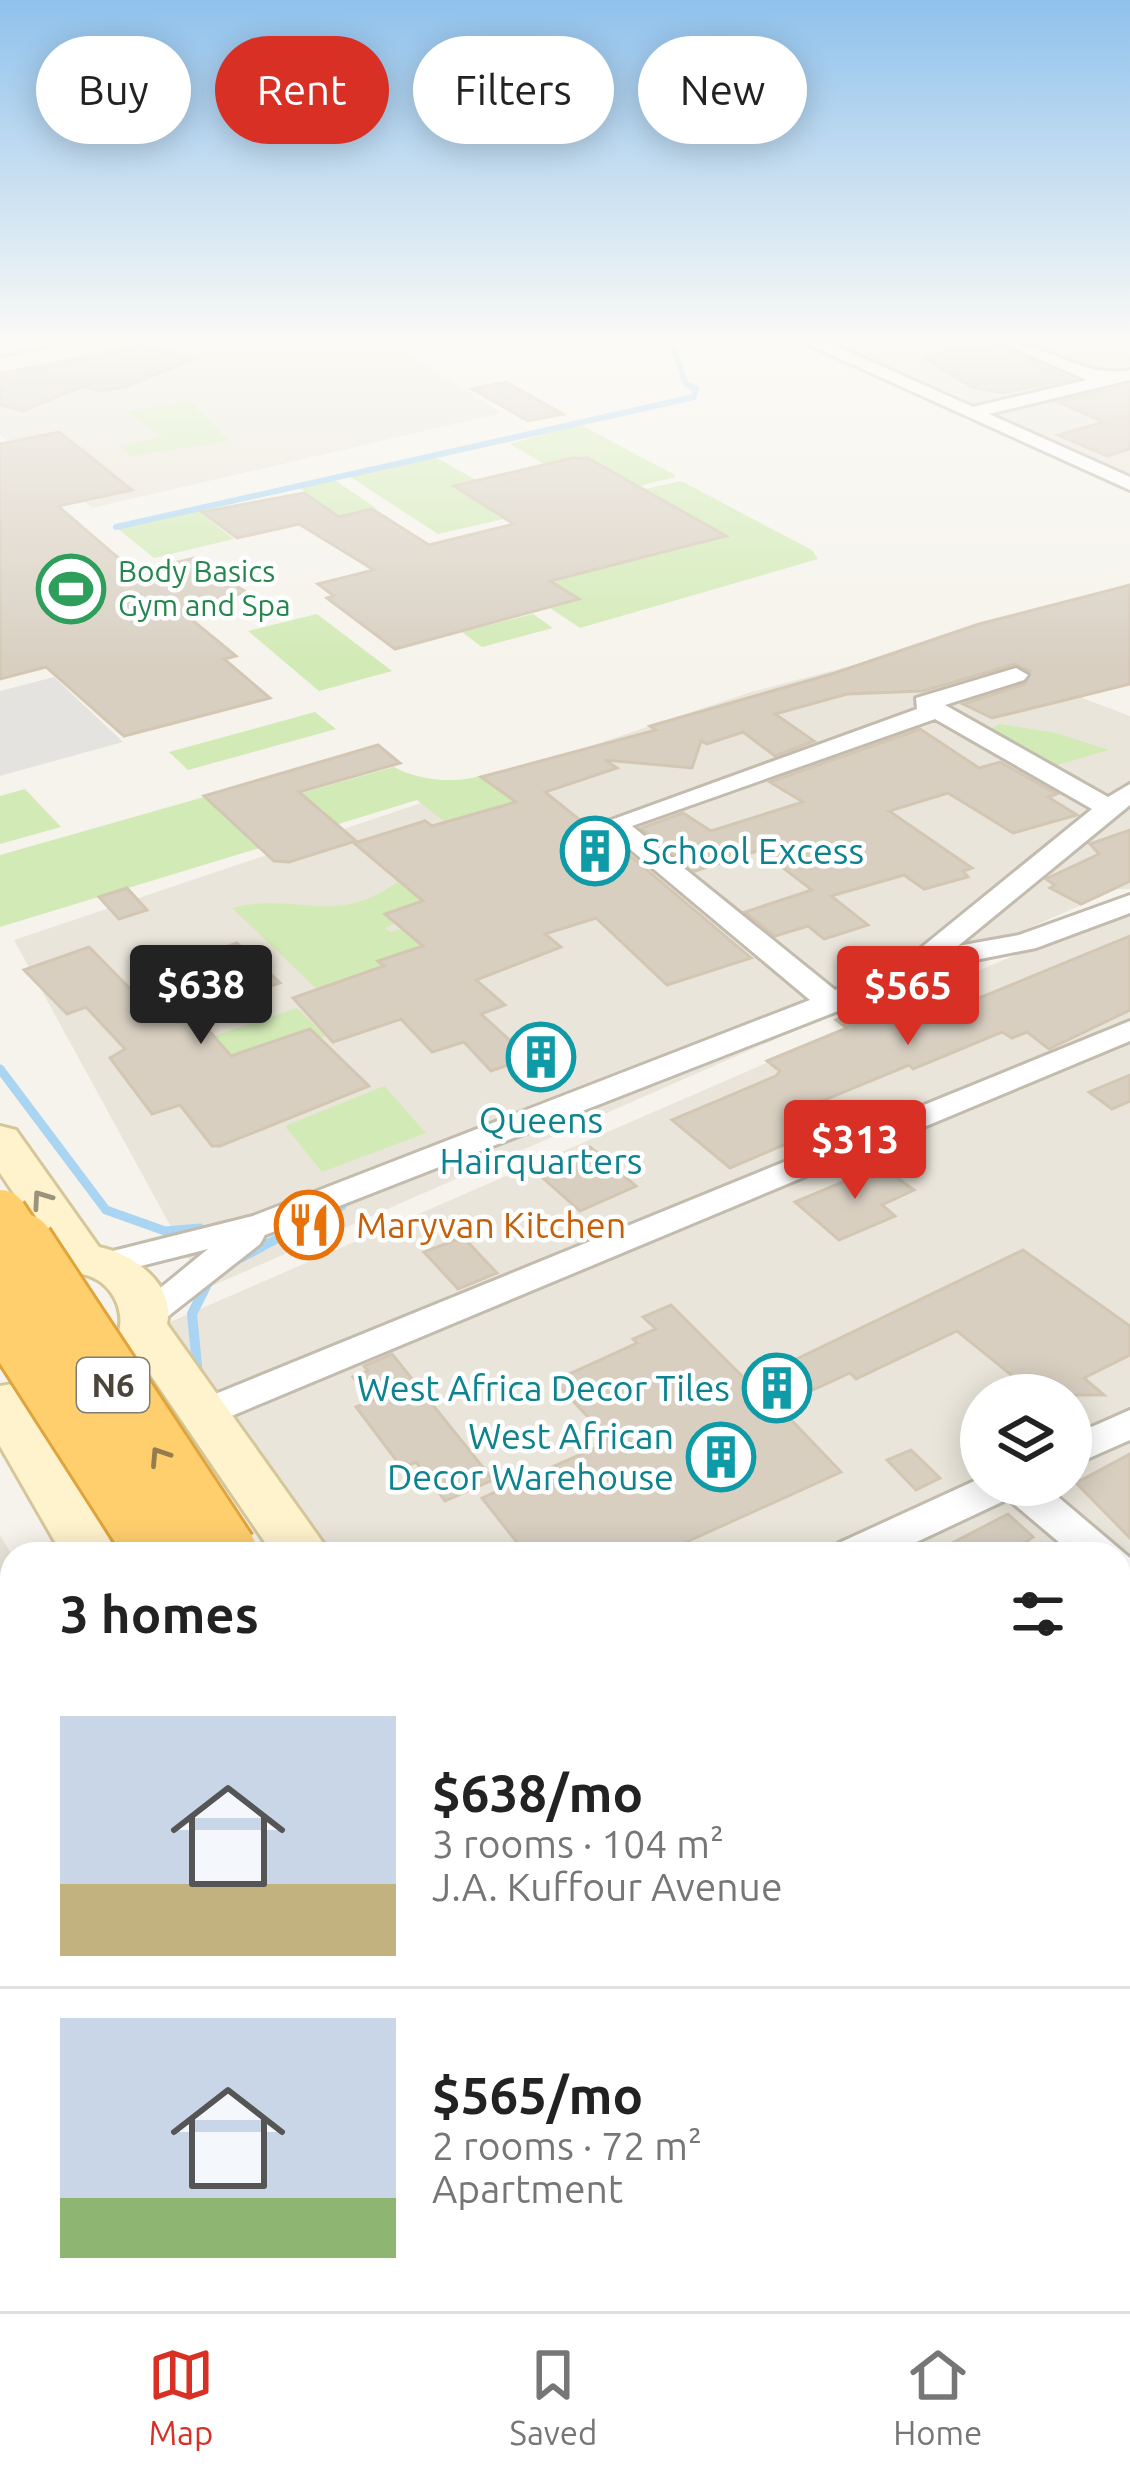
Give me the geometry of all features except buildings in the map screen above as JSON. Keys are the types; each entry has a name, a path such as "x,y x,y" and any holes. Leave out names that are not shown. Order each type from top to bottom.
{"highway":[{"name":"N6","path":"0,1217 215,1542"},
{"name":"N6","path":"0,1300 155,1542"}],"main road":[{"path":"0,1140 93,1261"},
{"path":"0,1268 33,1258 93,1261 131,1279 148,1322 204,1413 295,1542"},
{"path":"83,1542 1,1404 65,1398 119,1371 148,1322"}],"street":[{"path":"1055,450 1130,484"},
{"path":"1096,468 1130,459"},
{"path":"921,962 1118,800 934,711 927,700 1016,675"},
{"path":"832,1003 613,826 618,819 934,711"},
{"path":"93,1261 264,1224 832,1003 921,962 1026,942 1130,903"},
{"path":"204,1413 420,1328 1130,1030"},
{"path":"148,1322 264,1224"},
{"path":"1092,1445 1125,1433"},
{"path":"879,1542 960,1504"},
{"path":"1043,1506 1086,1542"}],"shaded area":[{"path":"19,450 343,450 92,508"},
{"path":"1062,450 1130,450 1130,480"},
{"path":"937,643 1130,716 1130,889 1118,889 205,1289 14,940 748,693"},
{"path":"54,677 123,742 0,776 0,691"},
{"path":"1130,905 1130,1542 295,1542 147,1332"}],"green space":[{"path":"124,450 172,450 131,456"},
{"path":"520,450 628,450 675,477 592,498 635,484 589,457 549,467"},
{"path":"437,458 476,480 457,489 501,517 542,510 438,534 349,476"},
{"path":"333,479 376,508 303,525 257,501 273,497 287,507 314,500 299,487"},
{"path":"681,481 812,550 818,559 580,628 471,555 531,537 587,572 726,537 649,491 596,500"},
{"path":"198,511 234,539 154,558 117,528"},
{"path":"317,614 392,671 319,691 248,631"},
{"path":"533,614 553,628 482,647 462,632"},
{"path":"315,712 336,729 188,770 169,752"},
{"path":"1000,724 1056,733 1109,750 1050,767 987,730"},
{"path":"394,767 436,779 480,776 509,797 525,821 499,830 478,812 446,823 417,800 0,927 0,855 204,797 224,815"},
{"path":"25,789 61,827 0,844 0,796"},
{"path":"397,882 422,901 386,914 396,923 385,928 390,932 401,929 411,938 537,895 326,998 232,908 277,903 335,906 375,896"},
{"path":"297,1008 326,1036 295,1047 286,1037 271,1042 238,1071 211,1037"},
{"path":"384,1086 426,1133 322,1172 285,1126"}],"waterway":[{"path":"116,527 459,450"},
{"path":"0,1069 106,1210 165,1231 200,1228"},
{"path":"255,1250 342,1206"},
{"path":"240,1258 261,1247"},
{"path":"198,1375 192,1314 211,1276"}],"place":[{"name":"Body Basics Gym and Spa","path":"71,589"},
{"name":"School Excess","path":"595,851"},
{"name":"Queens Hairquarters","path":"541,1057"},
{"name":"Maryvan Kitchen","path":"309,1225"},
{"name":"West Africa Decor Tiles","path":"777,1388"},
{"name":"West African Decor Warehouse","path":"721,1457"}]}
